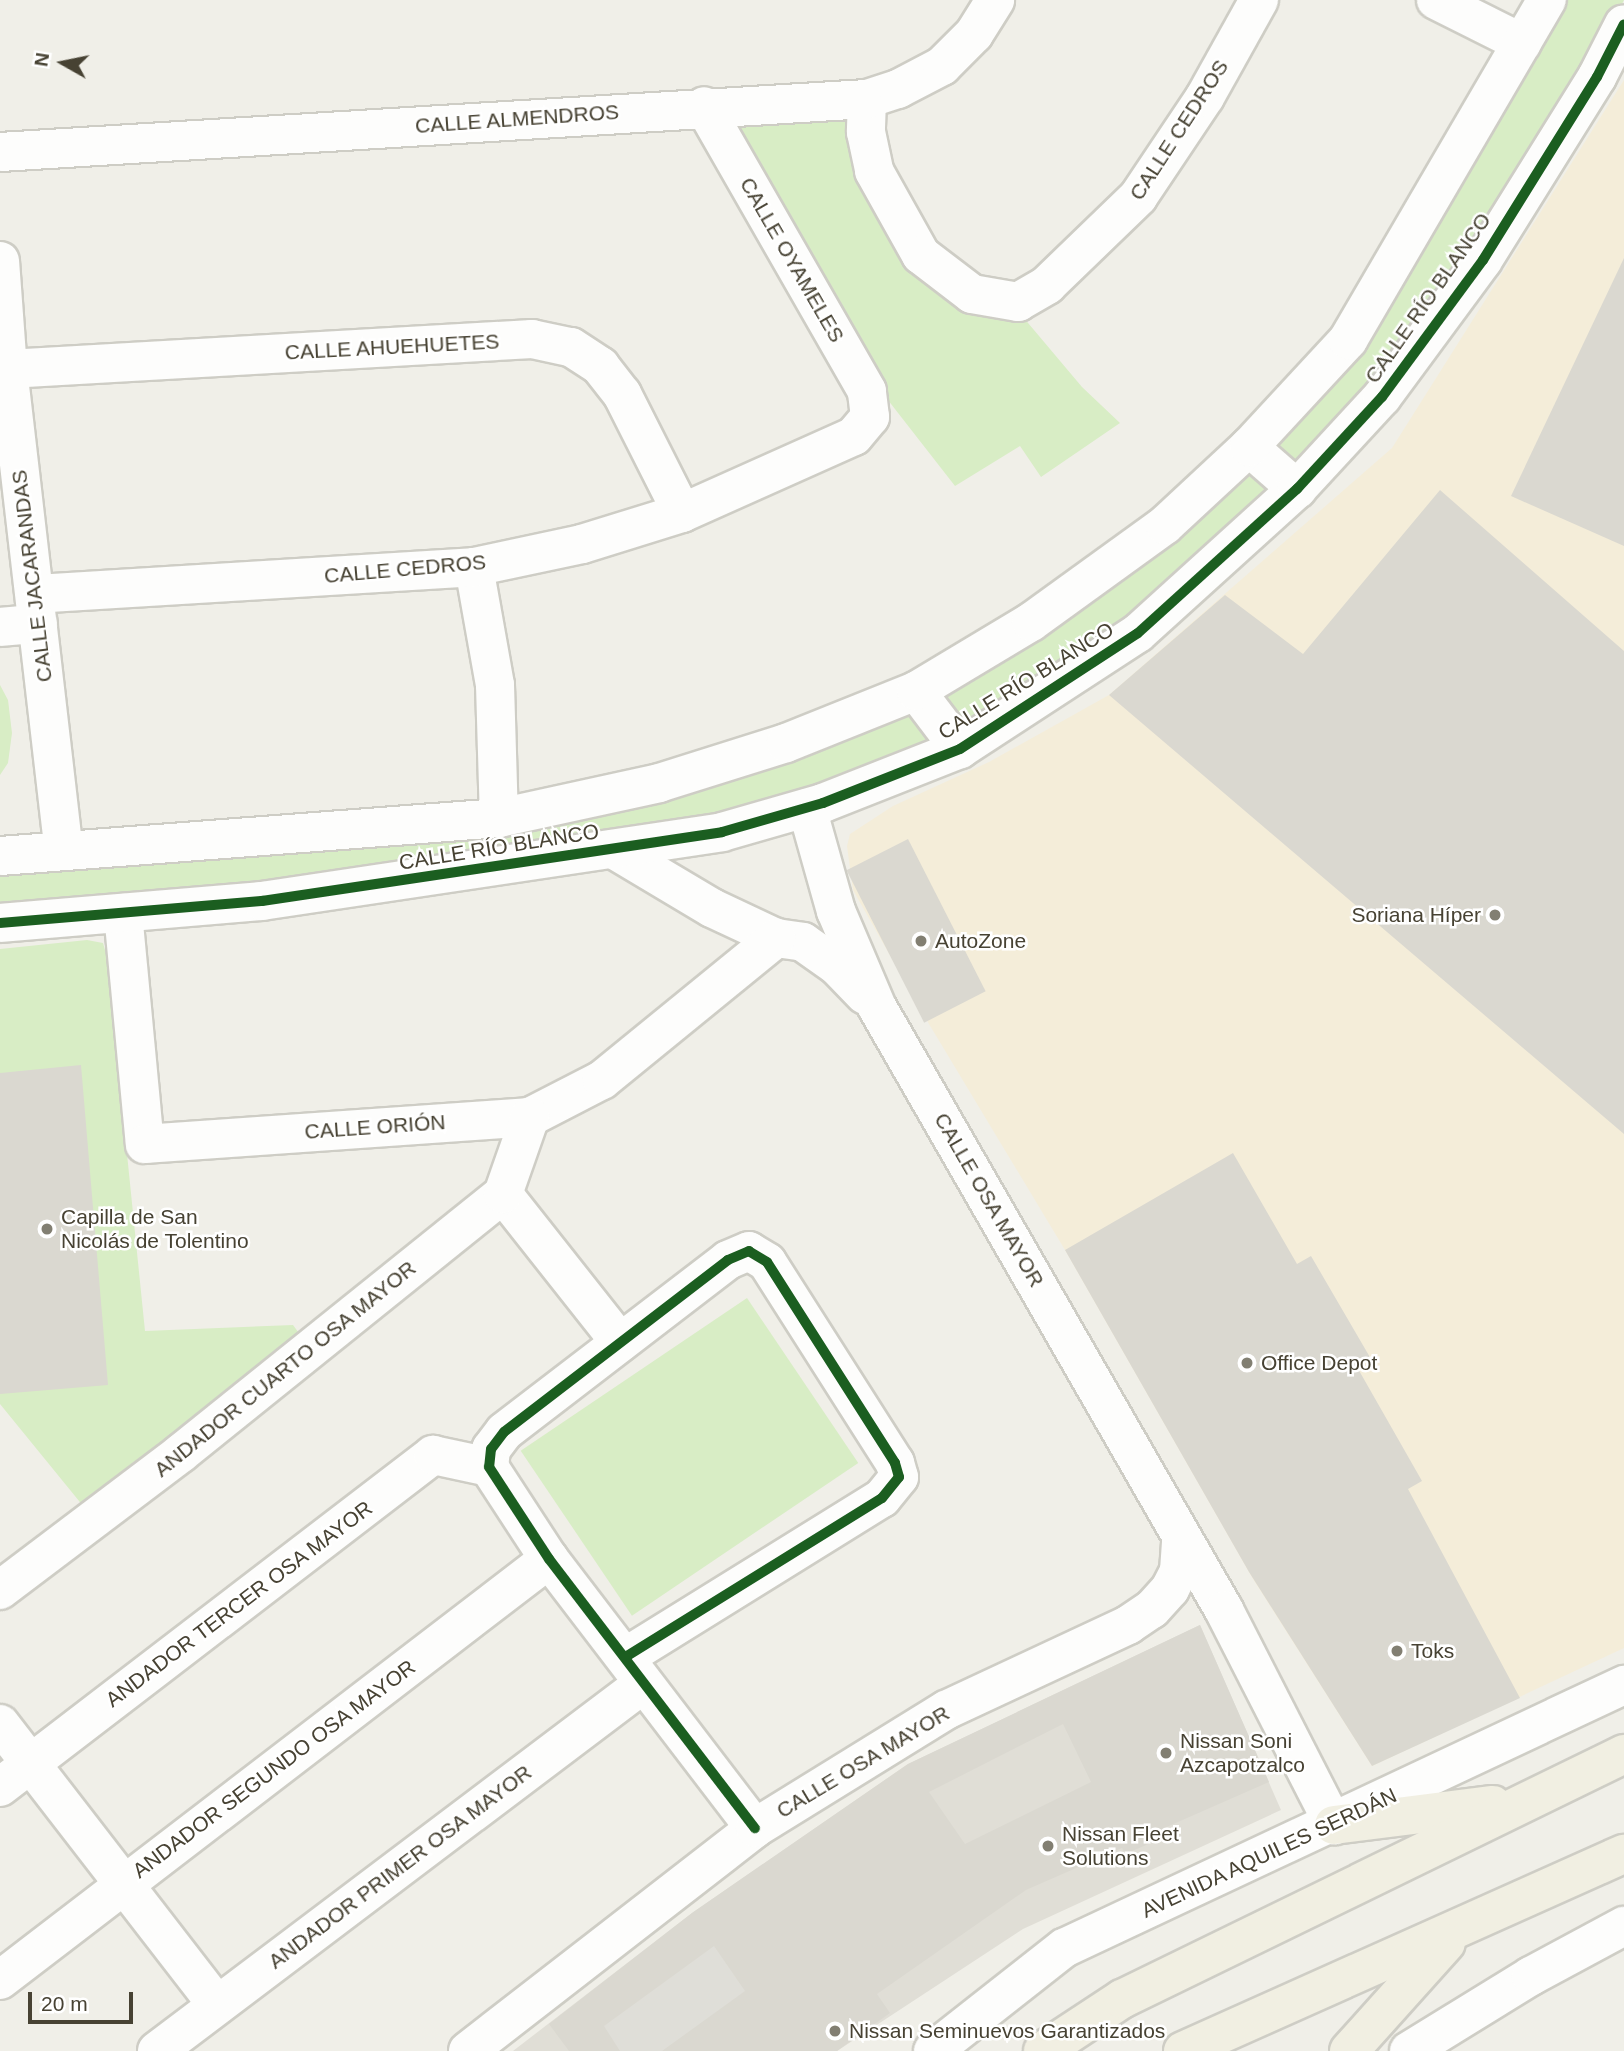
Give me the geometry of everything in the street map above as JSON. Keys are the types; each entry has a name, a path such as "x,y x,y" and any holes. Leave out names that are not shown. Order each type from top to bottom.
{"main road":[{"path":"1043,2051 1122,1999 1624,1754"},
{"path":"1334,1825 1526,1801"},
{"path":"1183,2051 1453,1934 1624,1854"},
{"path":"1349,2051 1453,1934"}],"street":[{"name":"CALLE ALMENDROS","path":"0,152 867,99 898,89 942,66 974,34 995,0"},
{"name":"CALLE CEDROS","path":"867,99 866,132 874,171 921,256 972,295 1018,302 1047,285 1138,197 1205,97 1259,0"},
{"path":"1436,0 1522,43"},
{"name":"CALLE RÍO BLANCO","path":"0,856 260,840 499,818 671,779 786,743 916,691 1031,622 1164,525 1249,447 1348,340 1547,0"},
{"name":"CALLE RÍO BLANCO","path":"0,923 262,901 722,832 807,808 960,749 1138,633 1297,489 1382,397 1483,260 1597,76 1624,24"},
{"name":"CALLE OYAMELES","path":"704,107 867,391 870,416"},
{"name":"CALLE JACARANDAS","path":"0,271 8,369 64,850"},
{"name":"CALLE AHUEHUETES","path":"8,369 531,339 570,347 600,366 622,394 682,513"},
{"name":"CALLE CEDROS","path":"0,627 36,609 474,567 582,544 682,513 854,436 870,416"},
{"path":"1249,447 1297,489"},
{"path":"474,567 495,685 499,818"},
{"path":"916,691 960,749"},
{"name":"CALLE OSA MAYOR","path":"807,808 836,911 877,1007 1181,1541 1224,1610 1334,1825"},
{"path":"260,840 262,901"},
{"name":"CALLE OSA MAYOR","path":"613,849 712,908 776,938 803,943 826,958 877,1007"},
{"name":"CALLE ORIÓN","path":"123,913 145,1144 530,1117 602,1080 776,938"},
{"path":"530,1117 503,1194 620,1342 504,1432 491,1449 489,1467 549,1559 755,1828"},
{"name":"ANDADOR CUARTO OSA MAYOR","path":"0,1590 181,1453 503,1194"},
{"name":"ANDADOR PRIMER OSA MAYOR","path":"157,2051 635,1670 883,1498 899,1477 895,1463 767,1262 749,1251 728,1260 620,1342"},
{"name":"ANDADOR TERCER OSA MAYOR","path":"0,1787 433,1455 489,1467"},
{"name":"CALLE OSA MAYOR","path":"468,2051 755,1828 946,1710 1136,1620 1170,1589 1179,1571 1181,1541"},
{"name":"ANDADOR SEGUNDO OSA MAYOR","path":"0,1980 549,1559"},
{"name":"AVENIDA AQUILES SERDÁN","path":"933,2051 1064,1948 1334,1825 1624,1685"},
{"path":"0,1724 217,2005"},
{"path":"1409,2051 1531,1976 1624,1926"}],"shaded area":[{"path":"1624,80 1624,1648 1372,1766 1253,1579 1065,1250 929,1024 853,890 847,846 850,834 893,806 989,762 1109,695 1392,448"},
{"path":"1200,1625 1281,1810 1023,1929 837,2051 513,2051 692,1913 908,1764"},
{"path":"714,1946 787,2051 607,2051 604,2026"}],"green space":[{"path":"1561,0 1624,0 1586,72 1373,389 1129,624 963,732 719,820 274,887 0,910 0,868 274,851 912,707 1267,445"},
{"path":"856,111 911,263 1023,317 1082,387 1120,423 1041,477 1020,446 955,486 877,386 725,118"},
{"path":"0,685 8,700 12,733 8,763 0,775"},
{"path":"87,940 103,943 107,957 145,1331 293,1325 307,1344 88,1512 0,1404 0,949"},
{"path":"747,1298 858,1463 632,1616 521,1451"}],"building":[{"path":"1624,258 1624,546 1511,496"},
{"name":"Soriana Híper","path":"1440,490 1624,651 1624,1134 1109,695 1225,595 1303,654"},
{"name":"AutoZone","path":"908,839 986,991 924,1023 847,870"},
{"name":"Capilla de San Nicolás de Tolentino","path":"81,1065 108,1385 0,1394 0,1073"},
{"name":"Office Depot","path":"1233,1153 1297,1264 1311,1256 1371,1359 1357,1367 1422,1481 1408,1489 1520,1698 1372,1766 1249,1572 1065,1250"},
{"path":"1200,1625 1269,1782 1162,1829 1165,1837 1125,1854 1122,1848 1026,1890 877,1994 890,2013 837,2051 662,2051 745,1991 714,1946 604,2026 620,2051 569,2051 549,2024 692,1913 908,1764","holes":["1063,1724 1091,1782 965,1844 929,1792"]}],"cycle path":[{"path":"0,923 262,901 722,832 823,803 960,749 1138,633 1297,489 1382,397 1483,260 1597,77 1624,24"},
{"path":"627,1656 882,1498 899,1477 895,1463 767,1262 749,1251 728,1260 504,1432 491,1449 489,1467 549,1559 755,1828"}],"place":[{"name":"Soriana Híper","path":"1495,915"},
{"name":"AutoZone","path":"921,941"},
{"name":"Capilla de San Nicolás de Tolentino","path":"47,1229"},
{"name":"Office Depot","path":"1247,1363"},
{"name":"Toks","path":"1397,1651"},
{"name":"Nissan Soni Azcapotzalco","path":"1166,1753"},
{"name":"Nissan Fleet Solutions","path":"1048,1846"},
{"name":"Nissan Seminuevos Garantizados","path":"835,2031"}]}
